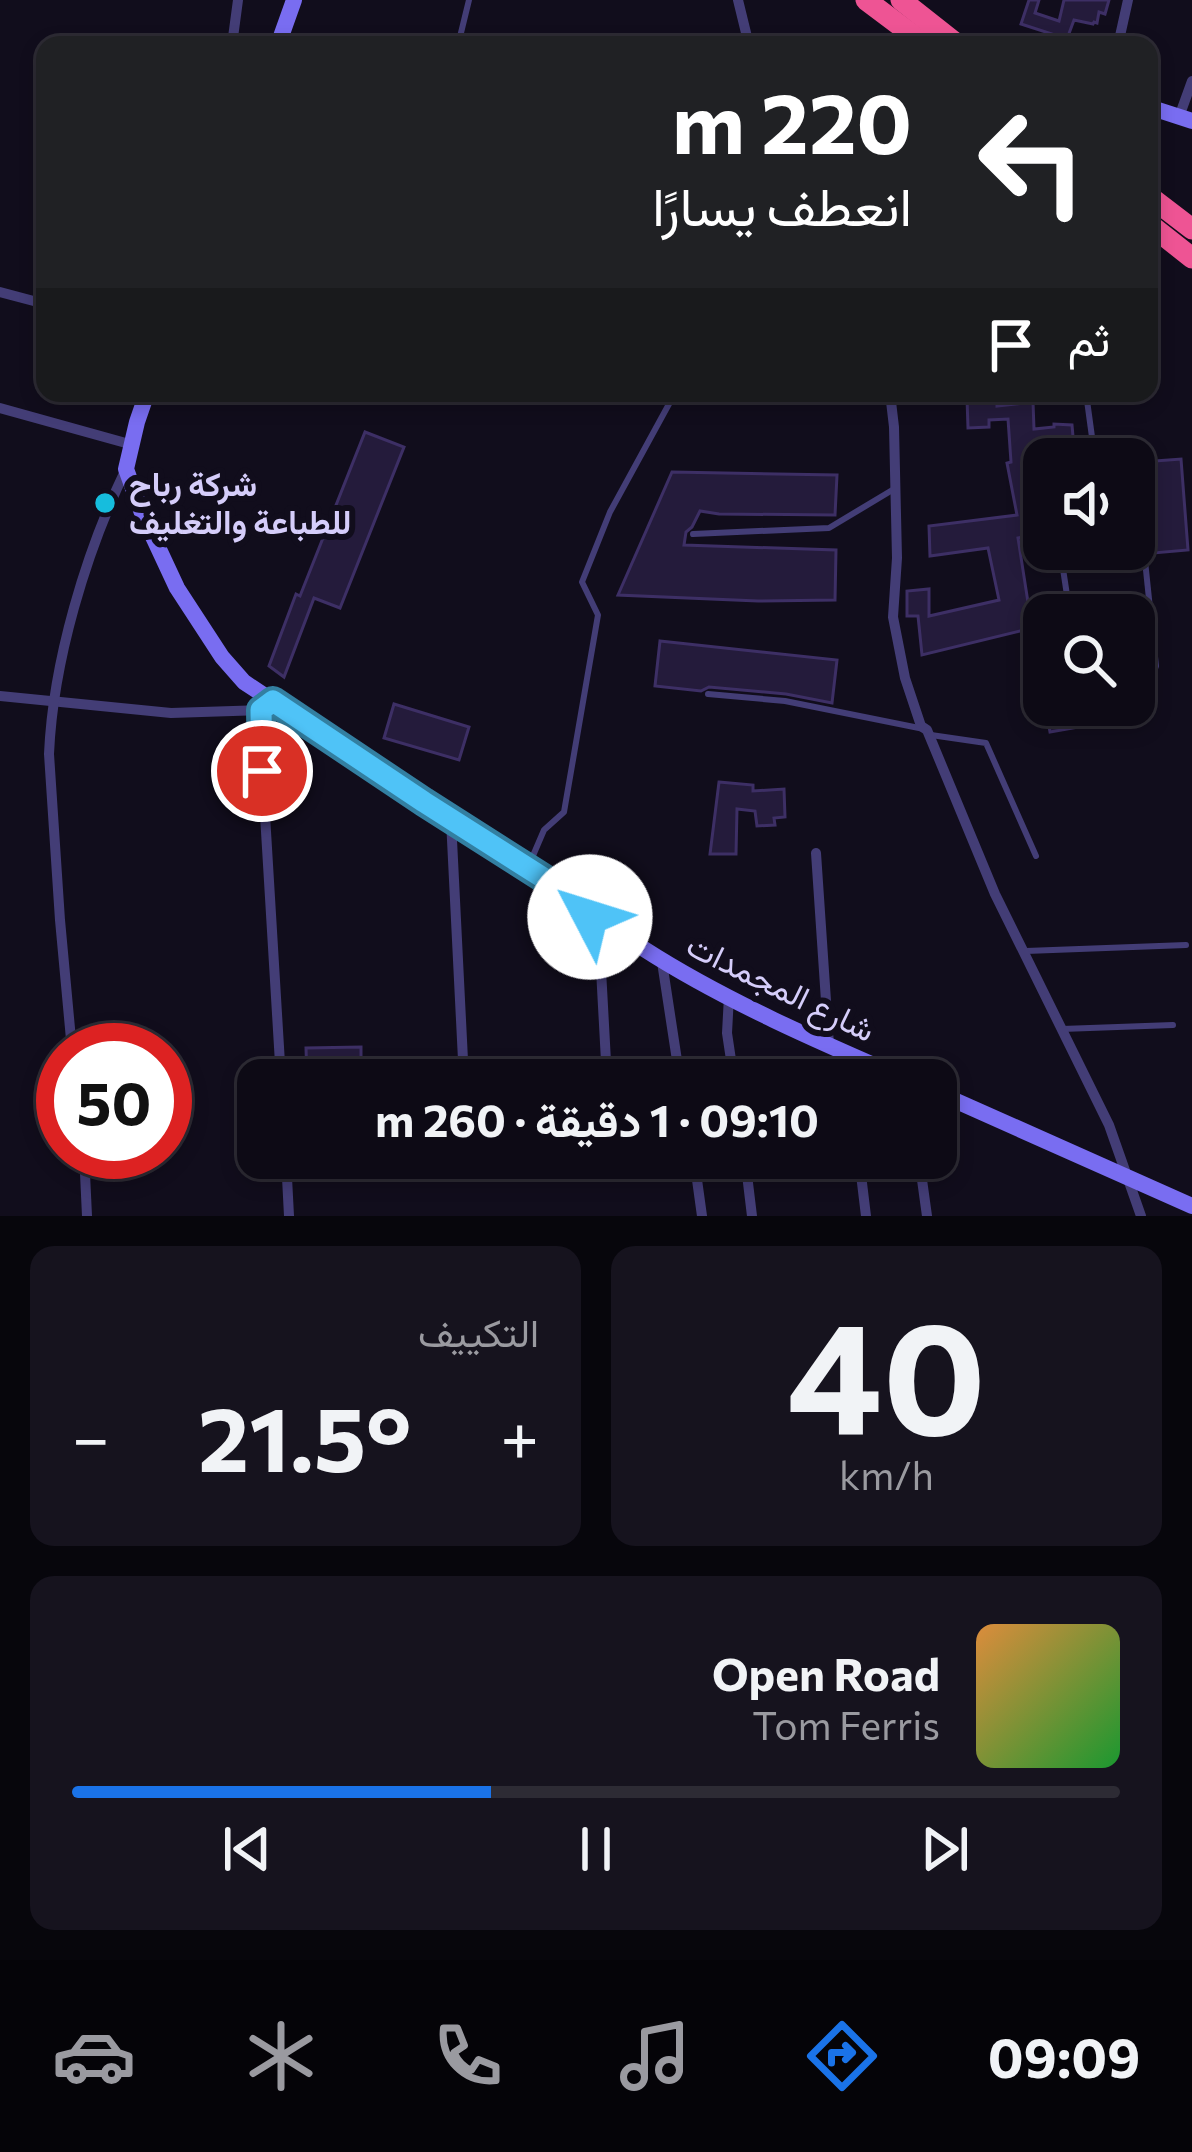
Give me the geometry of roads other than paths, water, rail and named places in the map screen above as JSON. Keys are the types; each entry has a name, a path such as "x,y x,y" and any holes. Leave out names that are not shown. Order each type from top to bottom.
{"highway":[{"path":"866,0 914,36"},
{"path":"902,0 947,36"},
{"path":"1158,203 1192,229"},
{"path":"1158,231 1192,258"}],"main road":[{"path":"281,36 294,0"},
{"path":"127,470 144,402"},
{"name":"شارع المجمدات","path":"127,470 177,588 203,630 267,706 578,900 590,917 662,962 860,1059"},
{"path":"957,1101 1192,1206"}],"street":[{"path":"233,36 238,0"},
{"path":"738,0 747,36"},
{"path":"1120,36 1128,0"},
{"path":"1186,119 1192,81"},
{"path":"0,292 36,302"},
{"path":"891,402 897,558 892,617 905,678 995,894 1108,1125 1141,1216"},
{"path":"0,407 133,445"},
{"path":"70,1023 49,754 53,700 93,544 127,470"},
{"path":"0,696 171,713 267,706 279,1059"},
{"path":"451,820 463,1059"},
{"path":"816,853 841,1059"},
{"path":"605,926 600,951 606,1059"},
{"path":"662,962 677,1059"},
{"path":"729,996 731,1059"},
{"path":"85,1179 87,1216"},
{"path":"287,1179 289,1216"},
{"path":"697,1179 702,1216"},
{"path":"748,1179 752,1216"},
{"path":"862,1179 866,1216"},
{"path":"922,1179 928,1216"}],"lane":[{"path":"460,36 469,0"},
{"path":"528,868 544,830 564,812 598,615 582,582 610,512 670,402"},
{"path":"1087,402 1092,438"},
{"path":"693,534 829,528 894,489"},
{"path":"708,694 848,712 986,743 1036,856"},
{"path":"1022,952 1186,945"},
{"path":"1062,1029 1173,1025"}],"place":[{"name":"شركة رباح للطباعة والتغليف","path":"105,503"}]}
